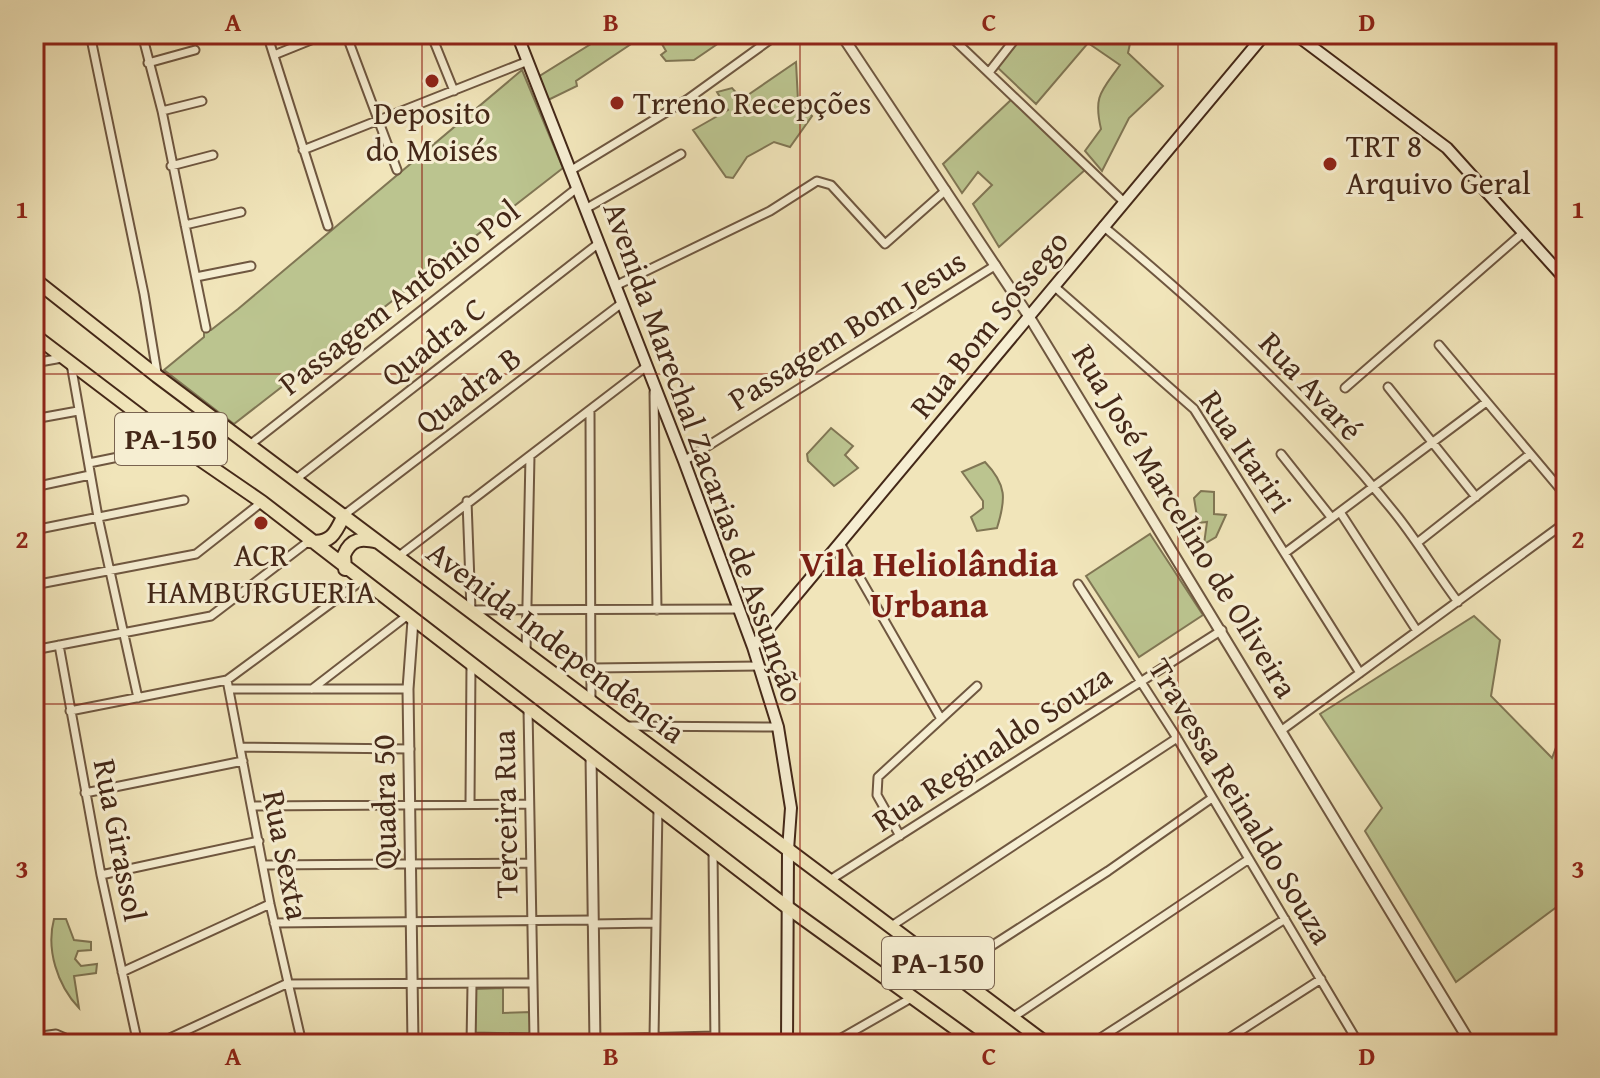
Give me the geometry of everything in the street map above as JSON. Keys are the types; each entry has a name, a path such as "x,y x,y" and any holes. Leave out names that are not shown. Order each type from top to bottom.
{"main road":[{"name":"Avenida Marechal Zacarias de Assunção","path":"517,34 684,461 760,666 778,727 791,808 787,1044"},
{"name":"Rua Bom Sossego","path":"753,647 1265,34"},
{"path":"1295,34 1430,133 1469,170 1566,280"},
{"name":"Avenida Independência","path":"34,279 157,376 1047,1044"},
{"name":"PA-150","path":"34,335 179,445 262,502 787,907 951,1025 971,1043"},
{"path":"309,541 321,542 332,537 344,515"},
{"path":"345,569 344,555 352,543 364,539 381,542"},
{"path":"970,987 983,1003 1036,1044"},
{"path":"951,1025 986,1044"}],"street":[{"path":"90,34 144,294 157,376"},
{"path":"142,34 162,111 206,328"},
{"path":"267,34 328,226"},
{"path":"274,55 326,34"},
{"path":"346,34 397,170"},
{"path":"431,34 454,91"},
{"path":"570,171 688,99 778,34"},
{"name":"Rua José Marcelino de Oliveira","path":"841,34 1030,318 1471,1044"},
{"path":"948,34 1124,202"},
{"path":"990,71 1019,34"},
{"path":"148,63 195,50"},
{"path":"303,150 528,61"},
{"path":"162,111 202,101"},
{"path":"587,208 681,154"},
{"path":"171,166 213,155"},
{"path":"615,286 770,211 817,181 831,185 885,244 946,190"},
{"name":"Passagem Antônio Pol","path":"251,444 577,188"},
{"path":"185,225 241,212"},
{"name":"Rua Avaré","path":"1103,226 1229,333 1372,487 1417,543 1458,602"},
{"path":"1345,388 1524,232"},
{"name":"Quadra C","path":"296,479 599,243"},
{"name":"Passagem Bom Jesus","path":"684,461 996,265"},
{"path":"196,277 251,266"},
{"name":"Rua Itariri","path":"1055,287 1194,409 1360,673"},
{"name":"Quadra B","path":"344,515 622,303"},
{"path":"1439,345 1566,496"},
{"path":"34,363 68,361 138,698"},
{"path":"399,556 647,366"},
{"path":"654,384 657,610"},
{"path":"1388,387 1476,497"},
{"path":"1285,553 1485,403"},
{"path":"590,410 594,610 591,702"},
{"path":"34,419 78,411"},
{"path":"89,463 179,445"},
{"path":"1281,454 1331,517"},
{"path":"1417,543 1530,454"},
{"path":"526,653 530,456"},
{"path":"34,487 90,475"},
{"path":"34,530 184,500"},
{"path":"467,501 471,610 739,609"},
{"path":"34,585 196,554 262,502"},
{"path":"1340,512 1417,631"},
{"path":"1282,730 1566,522"},
{"path":"34,650 211,616 309,541"},
{"path":"841,545 941,719"},
{"path":"228,684 361,581"},
{"name":"Travessa Reinaldo Souza","path":"1078,584 1177,738 1356,1043"},
{"path":"312,689 410,618"},
{"name":"Quadra 50","path":"410,618 408,689 413,1044"},
{"name":"Rua Reginaldo Souza","path":"828,881 1222,630"},
{"name":"Rua Girassol","path":"59,645 101,875 138,1044"},
{"path":"470,804 471,664"},
{"path":"593,668 760,666"},
{"path":"70,711 228,684 312,689 408,689"},
{"name":"Rua Sexta","path":"228,684 286,984 301,1039 413,1044"},
{"path":"900,836 877,795 876,782 886,767 977,686"},
{"name":"Terceira Rua","path":"528,709 534,1038"},
{"path":"623,726 778,727"},
{"path":"890,927 1177,738"},
{"path":"242,747 410,749"},
{"path":"591,756 595,1042"},
{"path":"85,793 243,761"},
{"path":"950,972 1108,871 1212,798"},
{"path":"252,806 529,804"},
{"path":"654,1037 658,806"},
{"path":"101,875 259,841"},
{"path":"472,985 471,1041 534,1038 595,1042 654,1037 715,1040 713,849"},
{"path":"1012,1018 1249,859"},
{"path":"263,865 530,863"},
{"path":"122,972 270,904"},
{"path":"1091,1044 1285,919"},
{"path":"274,923 530,920 656,923"},
{"path":"1220,1044 1321,979"},
{"path":"157,1044 286,984 533,983"},
{"path":"831,1044 913,997"},
{"path":"34,1037 56,1034 79,1044"}],"green space":[{"path":"607,34 646,34 576,81 577,86 546,101 538,77"},
{"path":"656,34 732,34 694,60 666,61 661,55 666,51"},
{"path":"1025,34 1132,34 1128,53 1163,86 1129,118 1102,171 1085,151 1101,129 1098,108 1101,94 1120,65 1088,43 1036,104 997,67"},
{"path":"796,62 798,101 812,116 790,147 774,142 747,157 733,178 726,177 693,130 728,110 717,92 732,88 742,99"},
{"path":"522,70 563,168 234,424 164,370 204,337 204,330 211,330 238,309"},
{"path":"1012,99 1086,169 999,247 973,204 992,185 978,172 962,193 943,164"},
{"path":"831,428 853,446 845,455 858,468 834,486 808,461 807,454"},
{"path":"985,462 1001,485 1002,509 997,528 977,531 971,517 983,508 983,501 962,472"},
{"path":"1201,491 1214,492 1214,514 1226,515 1216,537 1204,544 1207,522 1198,523 1194,498"},
{"path":"1150,534 1203,615 1139,657 1086,576"},
{"path":"1474,616 1500,640 1491,696 1552,758 1566,721 1566,900 1456,982 1365,831 1382,808 1320,714"},
{"path":"54,919 66,919 74,940 91,942 91,950 78,951 75,959 81,966 97,964 96,973 74,976 79,1008 65,989 55,966 51,942"},
{"path":"503,988 503,1013 531,1012 532,1035 475,1036 476,989"}],"place":[{"name":"Deposito do Moisés","path":"432,81"},
{"name":"Trreno Recepções","path":"617,103"},
{"name":"TRT 8 Arquivo Geral","path":"1330,164"},
{"name":"ACR HAMBURGUERIA","path":"261,523"}],"district":[{"name":"Vila Heliolândia Urbana","path":"929,584"}]}
